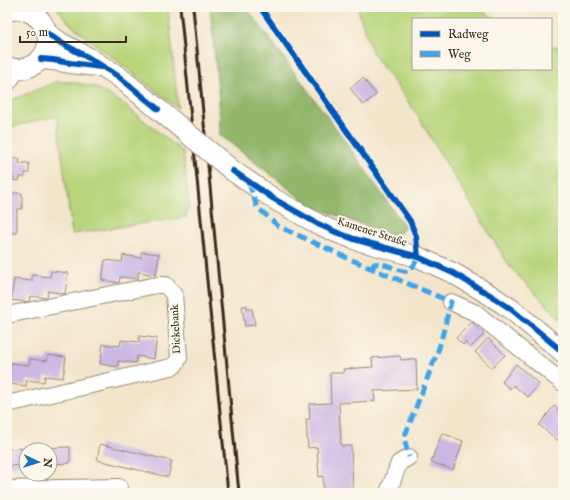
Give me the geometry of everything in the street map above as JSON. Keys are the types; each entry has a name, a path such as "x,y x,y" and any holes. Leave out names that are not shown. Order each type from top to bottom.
{"main road":[{"path":"11,73 28,68 37,63 44,55 48,44 48,34 43,22 33,13 16,9"},
{"name":"Kamener Straße","path":"48,34 61,44 75,50 118,76 233,171 274,199 318,224 349,237 418,257 453,273 511,309 563,352"},
{"name":"Kamener Straße","path":"41,59 105,67"}],"street":[{"name":"Dickebank","path":"7,315 157,285 166,285 174,295 179,358 175,365 171,367 7,404"},
{"path":"451,302 476,313 563,383"},
{"path":"388,493 399,463 409,457"},
{"path":"7,489 119,487"}],"green space":[{"path":"56,7 168,7 178,108 72,26"},
{"path":"210,7 246,7 338,131 405,227 396,237 311,206 220,135 219,101"},
{"path":"357,7 474,7 495,18 412,18 412,70 552,70 552,46 563,47 563,322 510,267 415,111 372,52"},
{"path":"55,82 73,82 95,87 122,103 183,152 189,205 186,217 72,234 57,116 7,128 7,108 10,101"}],"building":[{"path":"363,78 376,95 363,105 350,88"},
{"path":"7,159 20,159 19,164 29,163 29,173 25,173 25,177 20,177 19,181 13,180 13,177 7,177"},
{"path":"7,193 22,193 22,209 17,209 17,233 7,233"},
{"path":"141,252 159,254 156,275 138,272 138,279 120,277 119,283 102,280 105,260 122,262 123,255 141,258"},
{"path":"51,271 68,273 65,294 48,291 47,298 30,296 29,302 11,300 14,279 32,281 32,275 50,277"},
{"path":"242,306 247,306 247,309 252,309 255,325 245,326"},
{"path":"472,322 484,334 470,348 465,342 463,345 456,338"},
{"path":"139,336 157,338 154,359 137,356 136,363 118,361 118,367 100,364 103,344 120,346 121,340 139,342"},
{"path":"488,338 505,355 492,368 475,352"},
{"path":"48,355 66,357 63,378 45,376 44,382 27,380 26,386 9,384 11,363 29,365 30,359 47,361"},
{"path":"400,356 401,360 416,359 417,389 374,391 375,401 339,403 341,446 351,446 353,489 323,490 323,476 319,477 317,447 308,448 306,419 310,419 309,404 331,403 330,373 344,373 343,369 373,367 372,358"},
{"path":"516,364 539,384 528,397 513,385 510,389 502,382"},
{"path":"554,406 563,413 563,438 560,442 539,425"},
{"path":"442,433 463,441 453,470 431,462"},
{"path":"100,444 172,461 168,477 97,460"},
{"path":"58,447 70,447 70,463 58,464"},
{"path":"7,449 18,449 18,465 7,466"}],"railway":[{"path":"180,7 228,493"},
{"path":"193,7 239,493"}],"marked path":[{"path":"249,183 257,207 278,226 352,260 451,302 439,348 404,438 409,457"},
{"path":"372,269 374,264 378,263 399,270 408,271 412,268 418,257"}],"cycle path":[{"path":"260,7 410,221 416,236 418,257"},
{"path":"48,34 118,76 158,109"},
{"path":"41,59 101,67"},
{"path":"233,171 274,199 318,224 354,239 418,257 453,273 511,309 563,352"}]}
